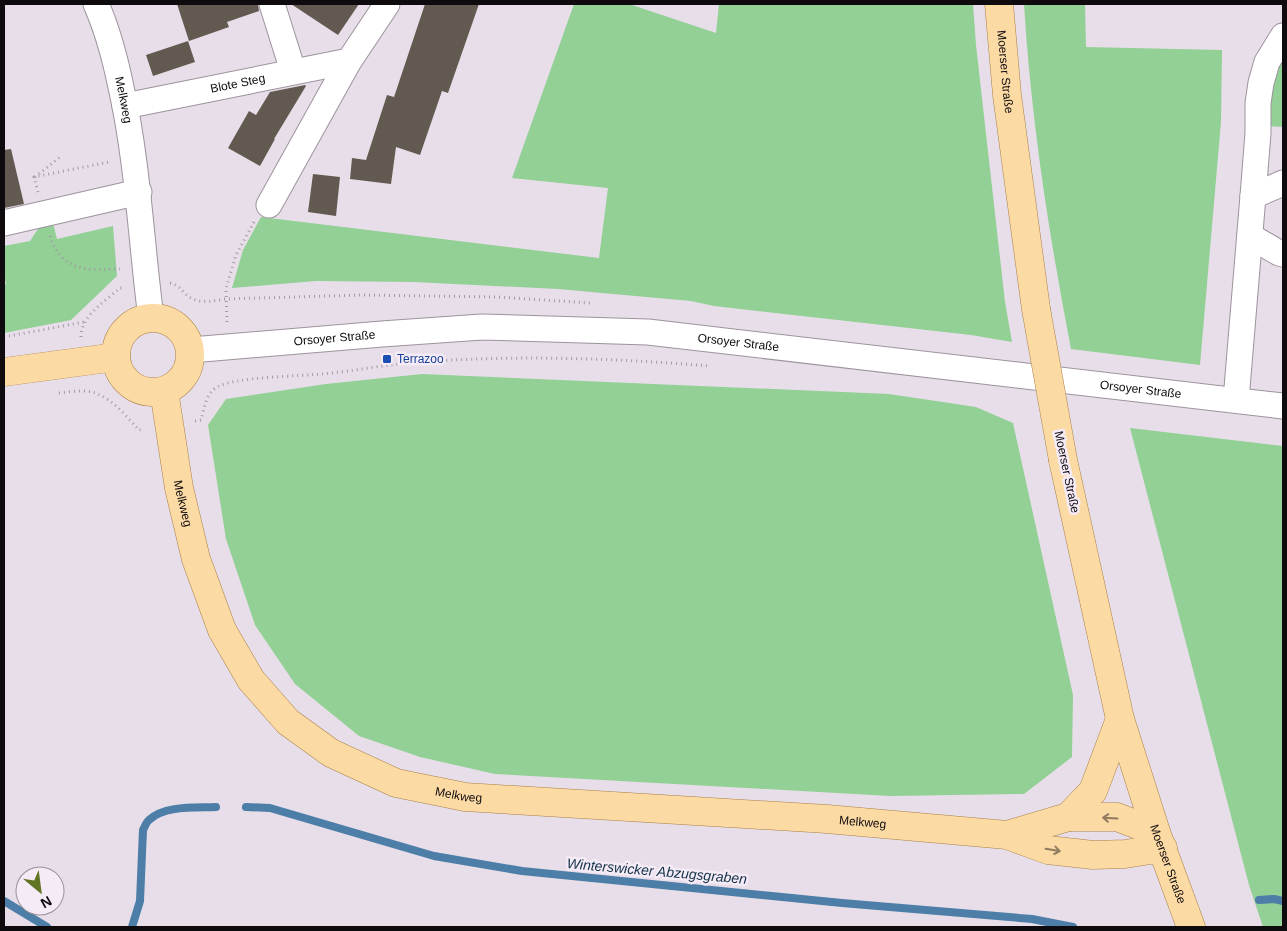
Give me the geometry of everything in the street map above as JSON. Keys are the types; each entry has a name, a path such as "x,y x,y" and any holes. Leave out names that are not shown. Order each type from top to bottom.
{"main road":[{"name":"Moerser Straße","path":"999,4 1007,95 1036,309 1064,460 1120,720 1191,927"},
{"path":"151,318 162,318 181,330 190,350 190,363 184,375 176,385 164,391 142,390 132,385 124,378 118,368 116,357 118,341 123,332 140,320 151,318"},
{"path":"4,372 116,357"},
{"name":"Melkweg","path":"164,391 181,497 196,559 222,630 251,680 288,722 331,753 396,783 465,797 827,820 1007,835 1048,850 1093,855 1125,854 1160,840"},
{"path":"1068,817 1092,791 1120,720"},
{"name":"Melkweg","path":"1007,835 1068,817 1117,817 1160,840"}],"street":[{"name":"Melkweg","path":"96,4 106,26 125,106 139,192 151,318"},
{"path":"272,4 293,71"},
{"path":"269,205 349,61 387,4"},
{"path":"1236,400 1253,196 1258,103 1267,62 1283,36"},
{"name":"Blote Steg","path":"125,106 349,61"},
{"path":"1253,196 1283,183"},
{"path":"4,223 139,192"},
{"path":"1250,236 1283,254"},
{"name":"Orsoyer Straße","path":"190,350 482,327 648,332 1283,406"}],"path":[{"path":"34,177 60,157"},
{"path":"34,177 112,162"},
{"path":"34,177 53,243 67,263 85,270 122,269"},
{"path":"225,299 226,288 241,244 257,216 269,205"},
{"path":"4,337 84,322"},
{"path":"232,381 327,374 418,362 481,358 537,357 650,361 718,367"}],"green space":[{"path":"574,4 629,4 716,33 719,4 973,4 1005,302 1012,342 971,335 714,306 691,301 558,289 414,282 316,281 232,288 243,250 261,217 599,258 608,188 512,178"},
{"path":"1024,4 1085,4 1086,47 1222,50 1221,122 1200,365 1071,349 1055,263 1036,134"},
{"path":"1283,55 1283,127 1268,126 1272,90 1276,72"},
{"path":"53,223 57,239 113,226 117,276 71,320 4,333 4,285 6,284 4,246 30,241 40,226"},
{"path":"422,374 889,394 976,407 1013,423 1073,695 1072,757 1024,794 890,796 495,774 420,757 359,736 295,684 255,625 226,539 208,425 226,399 326,384"},
{"path":"1130,428 1283,446 1283,927 1263,927 1249,885"}],"building":[{"path":"177,4 258,4 259,11 227,22 229,27 189,41"},
{"path":"291,4 359,4 338,35"},
{"path":"425,4 479,4 448,93 442,91 420,155 396,147 391,184 350,179 352,158 366,160 387,95 394,97"},
{"path":"188,41 195,62 153,76 146,55"},
{"path":"305,85 260,166 228,148 249,111 256,115 270,92"},
{"path":"11,149 24,204 4,208 4,150"},
{"path":"313,174 340,177 336,216 308,212"}],"waterway":[{"name":"Winterswicker Abzugsgraben","path":"132,927 140,901 143,830 147,822 156,815 172,810 216,807"},
{"name":"Winterswicker Abzugsgraben","path":"246,807 270,808 434,856 522,871 842,903 1032,919 1073,927"},
{"name":"Winterswicker Abzugsgraben","path":"1259,900 1274,899 1283,901"},
{"name":"Winterswicker Abzugsgraben","path":"4,901 47,927"}],"place":[{"name":"Terrazoo","path":"387,359"}]}
